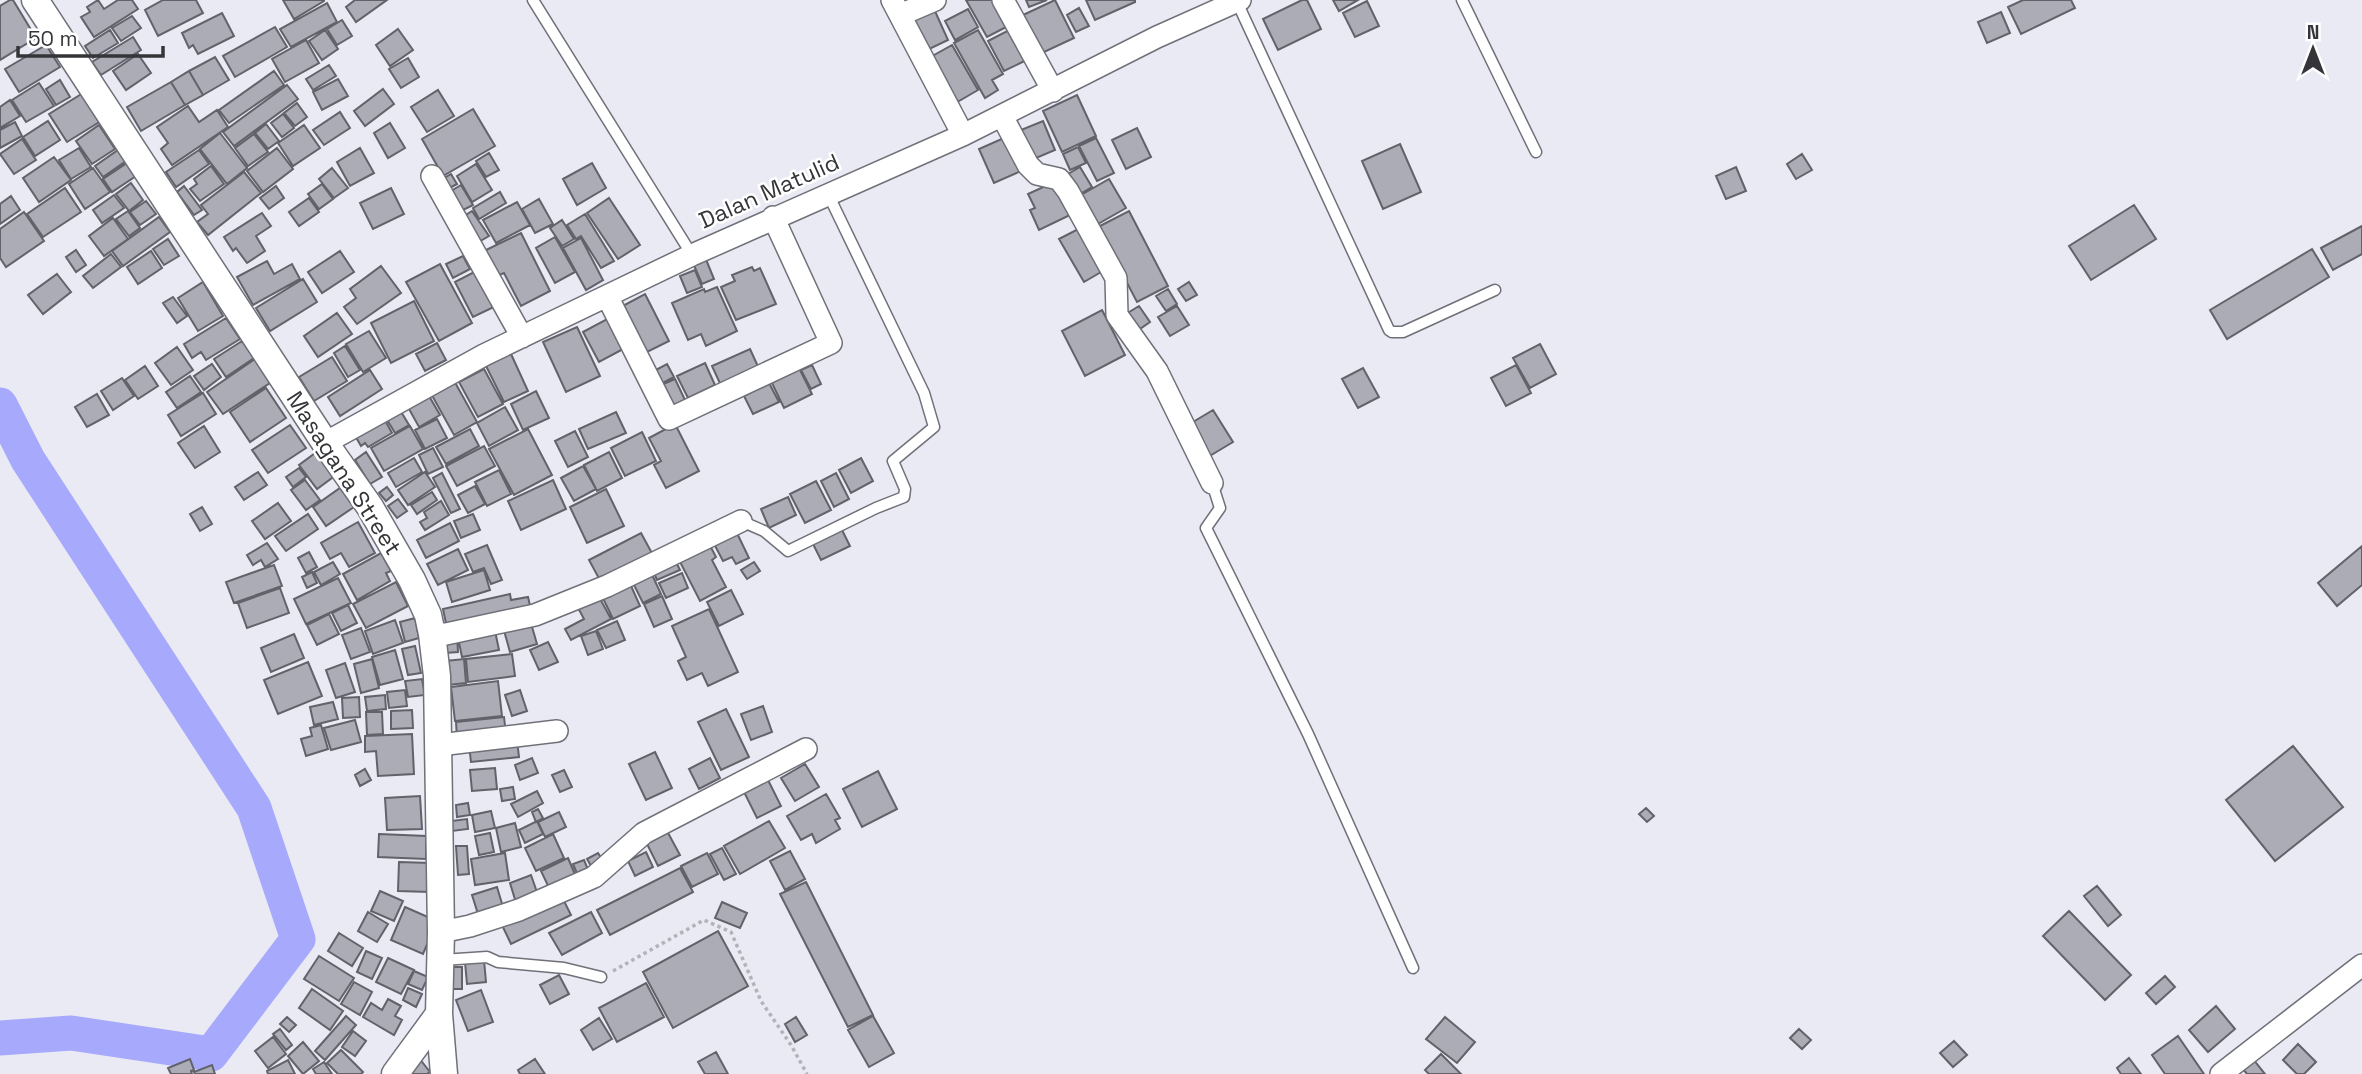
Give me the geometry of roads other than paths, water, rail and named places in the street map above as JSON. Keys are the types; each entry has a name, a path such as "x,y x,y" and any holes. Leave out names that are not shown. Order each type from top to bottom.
{"street":[{"name":"Masagana Street","path":"36,0 325,443 370,507 412,580 428,615 437,676 441,932 439,1014 444,1074"},
{"path":"935,0 896,7 963,135"},
{"path":"1003,0 1053,91"},
{"name":"Dalan Matulid","path":"325,443 484,355 773,217 963,135 1157,37 1239,1"},
{"path":"1002,116 1028,165 1037,174 1059,179 1068,191 1116,278 1117,315 1157,371 1212,483"},
{"path":"432,176 522,337"},
{"path":"607,296 669,419 831,343 773,217"},
{"path":"432,635 535,615 607,586 741,521"},
{"path":"439,745 557,731"},
{"path":"441,932 519,910 594,877 644,833 807,749"},
{"path":"2221,1074 2362,965"},
{"path":"395,1074 439,1014"}],"lane":[{"path":"533,0 692,255"},
{"path":"1462,0 1536,152"},
{"path":"1239,1 1389,330 1404,332 1495,290"},
{"path":"741,521 764,531 788,551 904,496 905,489 893,461 934,427 924,393 828,194"},
{"path":"1212,483 1220,508 1206,528 1308,734 1413,968"},
{"path":"440,960 487,957 498,962 565,968 601,977"}],"waterway":[{"path":"0,405 28,460 254,808 298,939 211,1054 71,1033 0,1038"}]}
